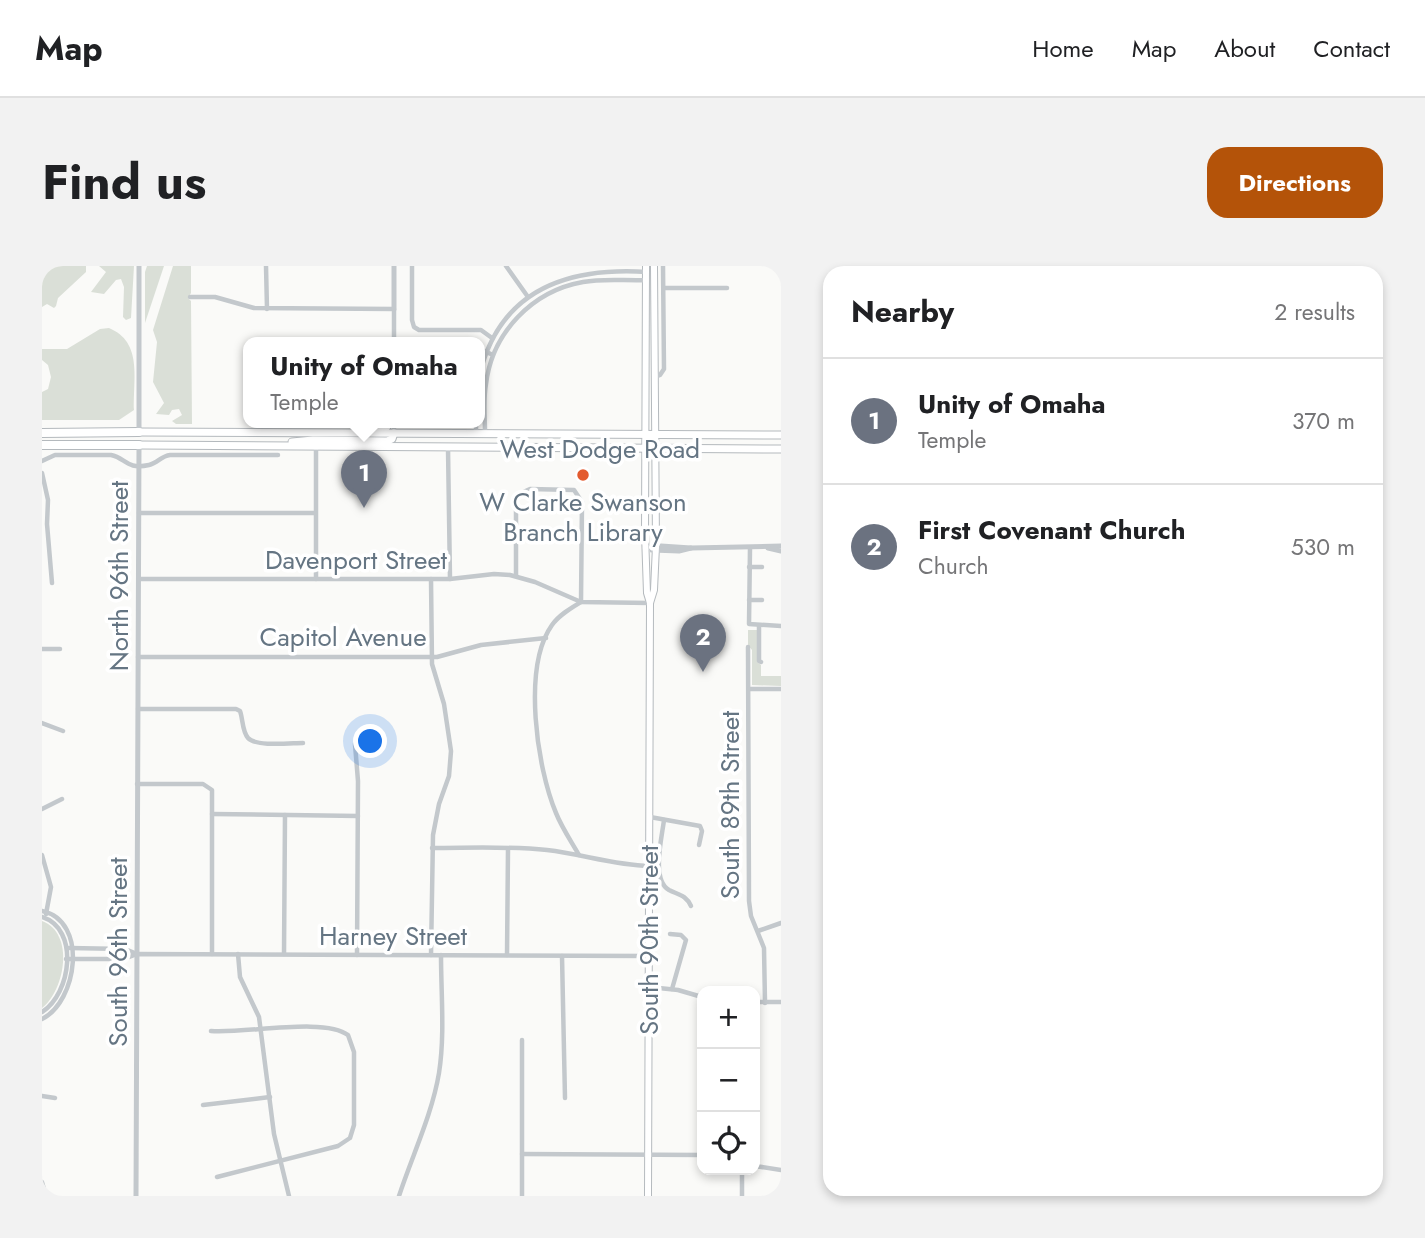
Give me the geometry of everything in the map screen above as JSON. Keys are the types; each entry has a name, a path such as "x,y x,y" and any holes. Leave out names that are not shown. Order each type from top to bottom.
{"highway":[{"path":"365,433 385,428"},
{"name":"West Dodge Road","path":"42,433 781,435"},
{"path":"274,446 313,440 387,441 392,439 394,433"},
{"name":"West Dodge Road","path":"42,445 781,449"}],"main road":[{"path":"650,603 654,592 656,548 654,266"},
{"path":"646,273 645,548 650,603"},
{"name":"South 90th Street","path":"648,1196 650,603"}],"street":[{"path":"139,266 139,432"},
{"path":"267,266 267,309"},
{"path":"394,266 394,337"},
{"path":"412,266 414,326 419,330 481,330 492,338"},
{"path":"506,266 528,297"},
{"path":"655,377 664,369 663,266"},
{"path":"485,377 493,355 514,321 533,303 555,290 588,281 646,273"},
{"path":"485,355 492,338 508,316 528,297 553,283 581,274 646,273 654,276"},
{"path":"664,288 727,288"},
{"path":"190,297 215,297 247,307 267,309 394,309"},
{"path":"486,351 493,355"},
{"path":"393,428 394,433"},
{"path":"478,428 481,434"},
{"path":"481,428 481,434"},
{"name":"North 96th Street","path":"138,709 139,445"},
{"path":"316,446 316,579"},
{"path":"449,448 450,579"},
{"path":"42,461 55,455 111,455 128,465 139,466 153,464 170,455 278,455"},
{"path":"42,474 48,499 47,524 52,583"},
{"path":"516,576 518,496 522,491 530,489 570,489 579,495 582,502 581,602 556,620 546,638 537,679 537,735 542,766 552,803 579,855"},
{"path":"139,513 315,513"},
{"path":"645,548 680,551 691,548 781,549"},
{"path":"750,548 749,624 774,629 781,626"},
{"path":"749,567 762,567"},
{"name":"Davenport Street","path":"139,579 450,579 494,574 516,576 581,602 650,603"},
{"path":"431,579 432,657 450,734 451,762 435,820 432,848 431,955"},
{"path":"749,600 762,600"},
{"path":"759,626 761,662"},
{"name":"Capitol Avenue","path":"138,657 432,657 481,645 546,638"},
{"name":"South 89th Street","path":"748,647 748,901 765,953 765,1003"},
{"path":"42,649 60,649"},
{"path":"749,689 781,689"},
{"path":"138,709 236,709 240,711 246,735 251,741 303,743"},
{"name":"South 96th Street","path":"136,1196 138,709"},
{"path":"42,723 63,731"},
{"path":"355,744 358,816 357,955"},
{"path":"137,784 206,785 212,792 212,954"},
{"path":"42,809 62,799"},
{"path":"212,814 358,816"},
{"path":"285,815 285,955"},
{"path":"650,817 700,826 702,831 699,845"},
{"path":"664,820 660,846 661,881 667,889 686,897 691,906"},
{"path":"432,848 537,849 579,855 614,864 649,866"},
{"path":"507,955 508,849"},
{"path":"42,855 51,887 44,914 62,931 69,948 71,974 65,995 57,1009 42,1019"},
{"path":"758,931 781,923"},
{"path":"670,934 681,935 686,939 676,971 674,989"},
{"path":"69,948 125,949 137,954"},
{"path":"69,959 124,960 137,954"},
{"name":"Harney Street","path":"137,954 649,956"},
{"path":"237,954 240,977 256,1008 261,1030 280,1161 289,1196"},
{"path":"399,1196 439,1076 442,1045 441,955"},
{"path":"562,956 565,1098"},
{"path":"42,1012 52,1004 59,993 69,959"},
{"path":"649,987 674,989 697,996"},
{"path":"760,1002 781,1002"},
{"path":"211,1031 333,1028 345,1032 355,1052 354,1125 349,1138 338,1146 217,1177"},
{"path":"522,1040 522,1196"},
{"path":"42,1096 55,1098"},
{"path":"203,1105 270,1097"},
{"path":"523,1154 697,1155"},
{"path":"760,1167 781,1170"},
{"path":"742,1175 742,1196"},
{"path":"42,1182 46,1196"}],"shaded area":[{"path":"42,266 86,266 86,272 58,298 54,308 47,304 42,307"},
{"path":"99,266 134,266 131,318 126,320 123,317 124,287 121,279 116,280 104,294 91,292 106,272"},
{"path":"147,266 164,266 145,323 145,272"},
{"path":"173,266 191,266 191,293 188,298 191,301 192,424 176,424 172,421 182,415 179,409 172,410 169,415 156,414 164,403 153,382 157,342 153,330"},
{"path":"109,328 120,334 132,352 135,374 134,410 119,420 42,420 42,392 48,389 51,377 48,365 42,360 42,349 67,349 100,329"},
{"path":"748,630 757,630 757,662 761,665 761,676 781,676 781,686 752,685 752,650 748,645"},
{"path":"42,921 52,927 59,937 63,962 56,988 42,1008"}],"place":[{"name":"W Clarke Swanson Branch Library","path":"583,475"},
{"name":"Unity of Omaha","path":"364,508"},
{"name":"First Covenant Church","path":"703,672"}]}
